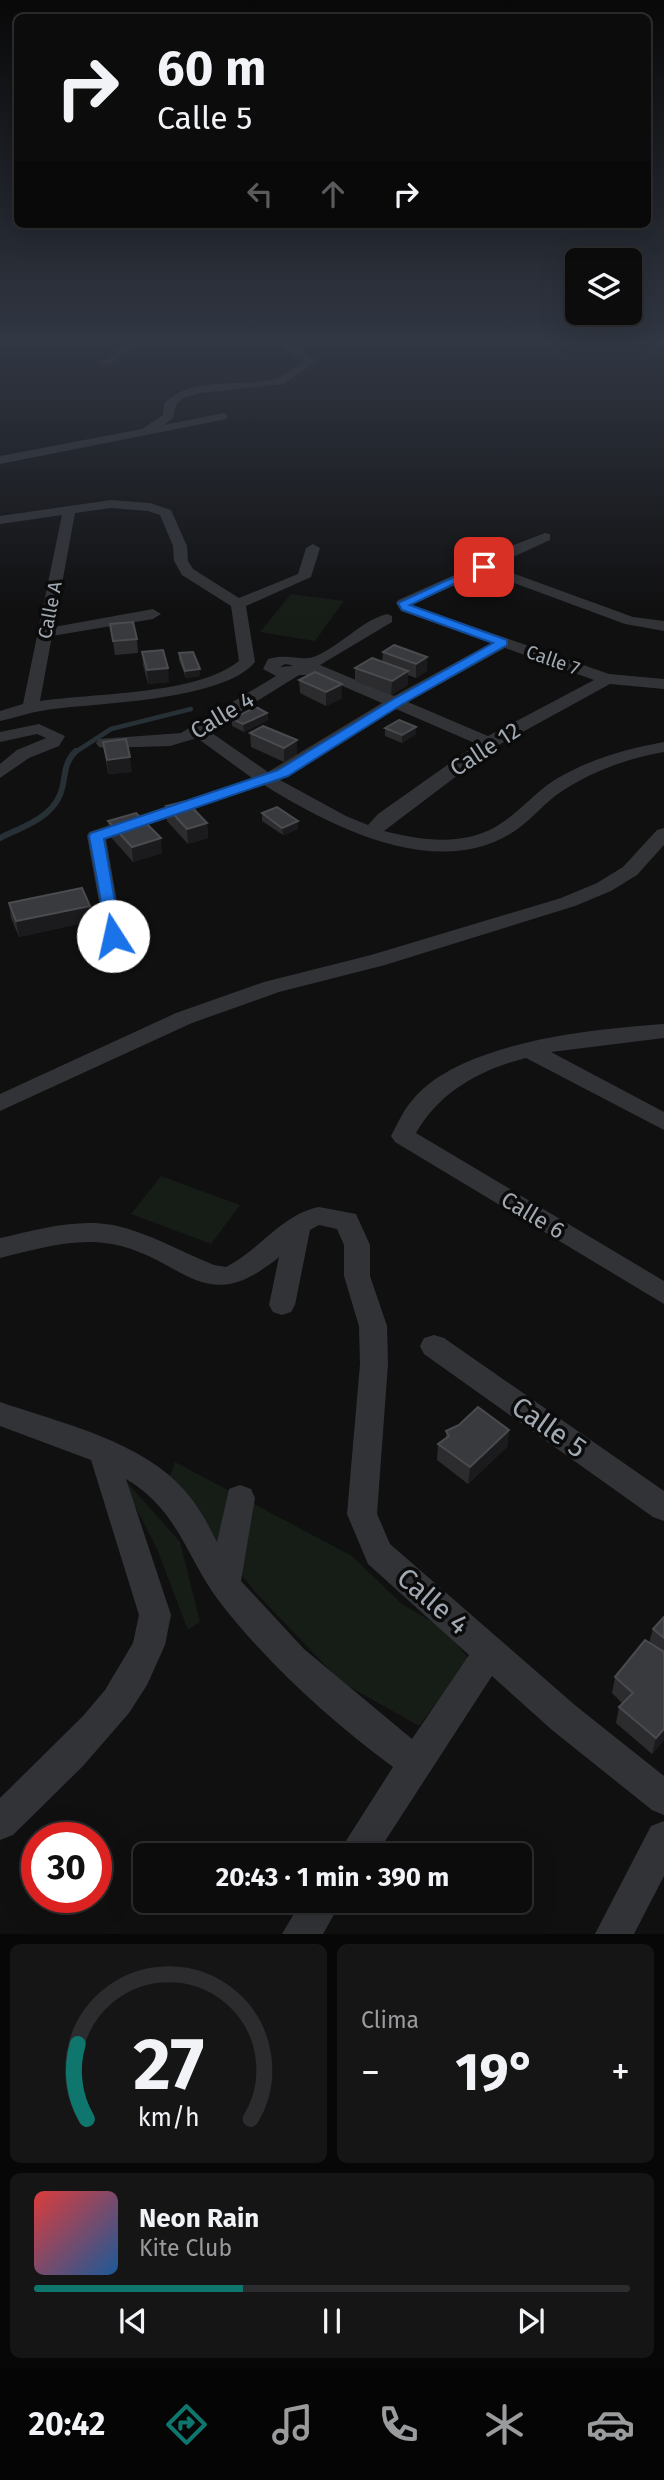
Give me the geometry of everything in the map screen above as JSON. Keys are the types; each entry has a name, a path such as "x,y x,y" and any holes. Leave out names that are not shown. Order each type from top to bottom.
{"street":[{"path":"0,460 151,430"},
{"path":"0,520 111,504 150,507 166,513 180,546 181,561 187,572 238,604 247,662 243,669 196,686 31,708 0,716"},
{"name":"Calle A","path":"31,708 69,512"},
{"path":"545,537 493,558 484,567 630,621 664,626"},
{"path":"238,604 304,577 313,548"},
{"name":"Calle 7","path":"484,567 403,603 406,608 607,679 664,684"},
{"path":"46,633 153,614"},
{"name":"Calle 4","path":"105,743 170,741 199,732 298,670 323,659 387,619"},
{"path":"113,936 96,836 283,773 396,702 503,643"},
{"path":"247,662 271,664 271,669 277,672 319,670 489,743"},
{"name":"Calle 12","path":"372,832 384,818 489,743 607,679"},
{"path":"0,737 39,729 56,736 53,742 9,763 0,773"},
{"path":"199,732 264,781 333,817 393,840 443,844 497,834 549,793 582,774 648,749 664,747"},
{"path":"0,1103 184,1018 272,987 378,960 568,902 604,887 630,871 664,834"},
{"path":"527,1049 664,1031"},
{"path":"527,1049 664,1122"},
{"name":"Calle 6","path":"527,1049 489,1060 456,1077 428,1098 407,1122 403,1136 664,1294"},
{"name":"Calle 4","path":"299,1224 319,1216 347,1221 354,1230 357,1276 373,1326 374,1364 362,1514 379,1554 564,1718 664,1798"},
{"path":"0,1248 60,1234 113,1234 183,1261 207,1274 225,1278 241,1271 299,1224"},
{"path":"282,1305 299,1224"},
{"name":"Calle 5","path":"434,1346 664,1508"},
{"path":"0,1414 103,1453 142,1471 167,1491 199,1535 225,1585 289,1662 356,1720 417,1765"},
{"path":"0,1822 90,1732 126,1689 144,1660 153,1636 155,1615 103,1453"},
{"path":"225,1585 240,1498"},
{"path":"363,1843 490,1651"},
{"path":"614,1934 664,1839"},
{"path":"301,1934 315,1913"}],"shaded area":[{"path":"291,594 344,601 315,641 260,632"},
{"path":"161,1176 240,1205 211,1244 131,1214"},
{"path":"175,1462 352,1556 402,1604 443,1628 469,1659 419,1726 341,1682 256,1593 168,1481"},
{"path":"117,1471 180,1542 200,1622 188,1630 157,1549"}],"building":[{"path":"133,622 137,639 113,641 110,624"},
{"path":"394,645 427,657 416,664 383,652"},
{"path":"163,650 168,668 147,670 142,652"},
{"path":"193,652 200,669 185,671 179,653"},
{"path":"372,658 408,671 392,681 355,668"},
{"path":"315,672 342,684 326,692 299,680"},
{"path":"256,707 267,713 243,724 232,719"},
{"path":"399,720 416,727 402,735 385,728"},
{"path":"263,726 297,740 284,748 250,733"},
{"path":"126,739 130,757 107,760 103,742"},
{"path":"186,801 207,823 187,829 166,806"},
{"path":"277,807 298,821 282,828 262,813"},
{"path":"136,813 161,838 132,847 108,821"},
{"path":"82,888 90,906 16,921 9,903"},
{"path":"478,1407 509,1430 470,1467 438,1444 449,1436 446,1431 459,1425"},
{"path":"664,1617 664,1638 653,1629"},
{"path":"645,1640 664,1652 664,1729 656,1738 619,1707 633,1693 615,1677"}],"waterway":[{"path":"74,753 111,729 191,709"},
{"path":"0,838 33,822 54,805 61,791 66,767 74,753"}],"route":[{"path":"113,936 96,836 245,789 283,773 396,702 503,643 406,608 403,603 484,567"}]}
